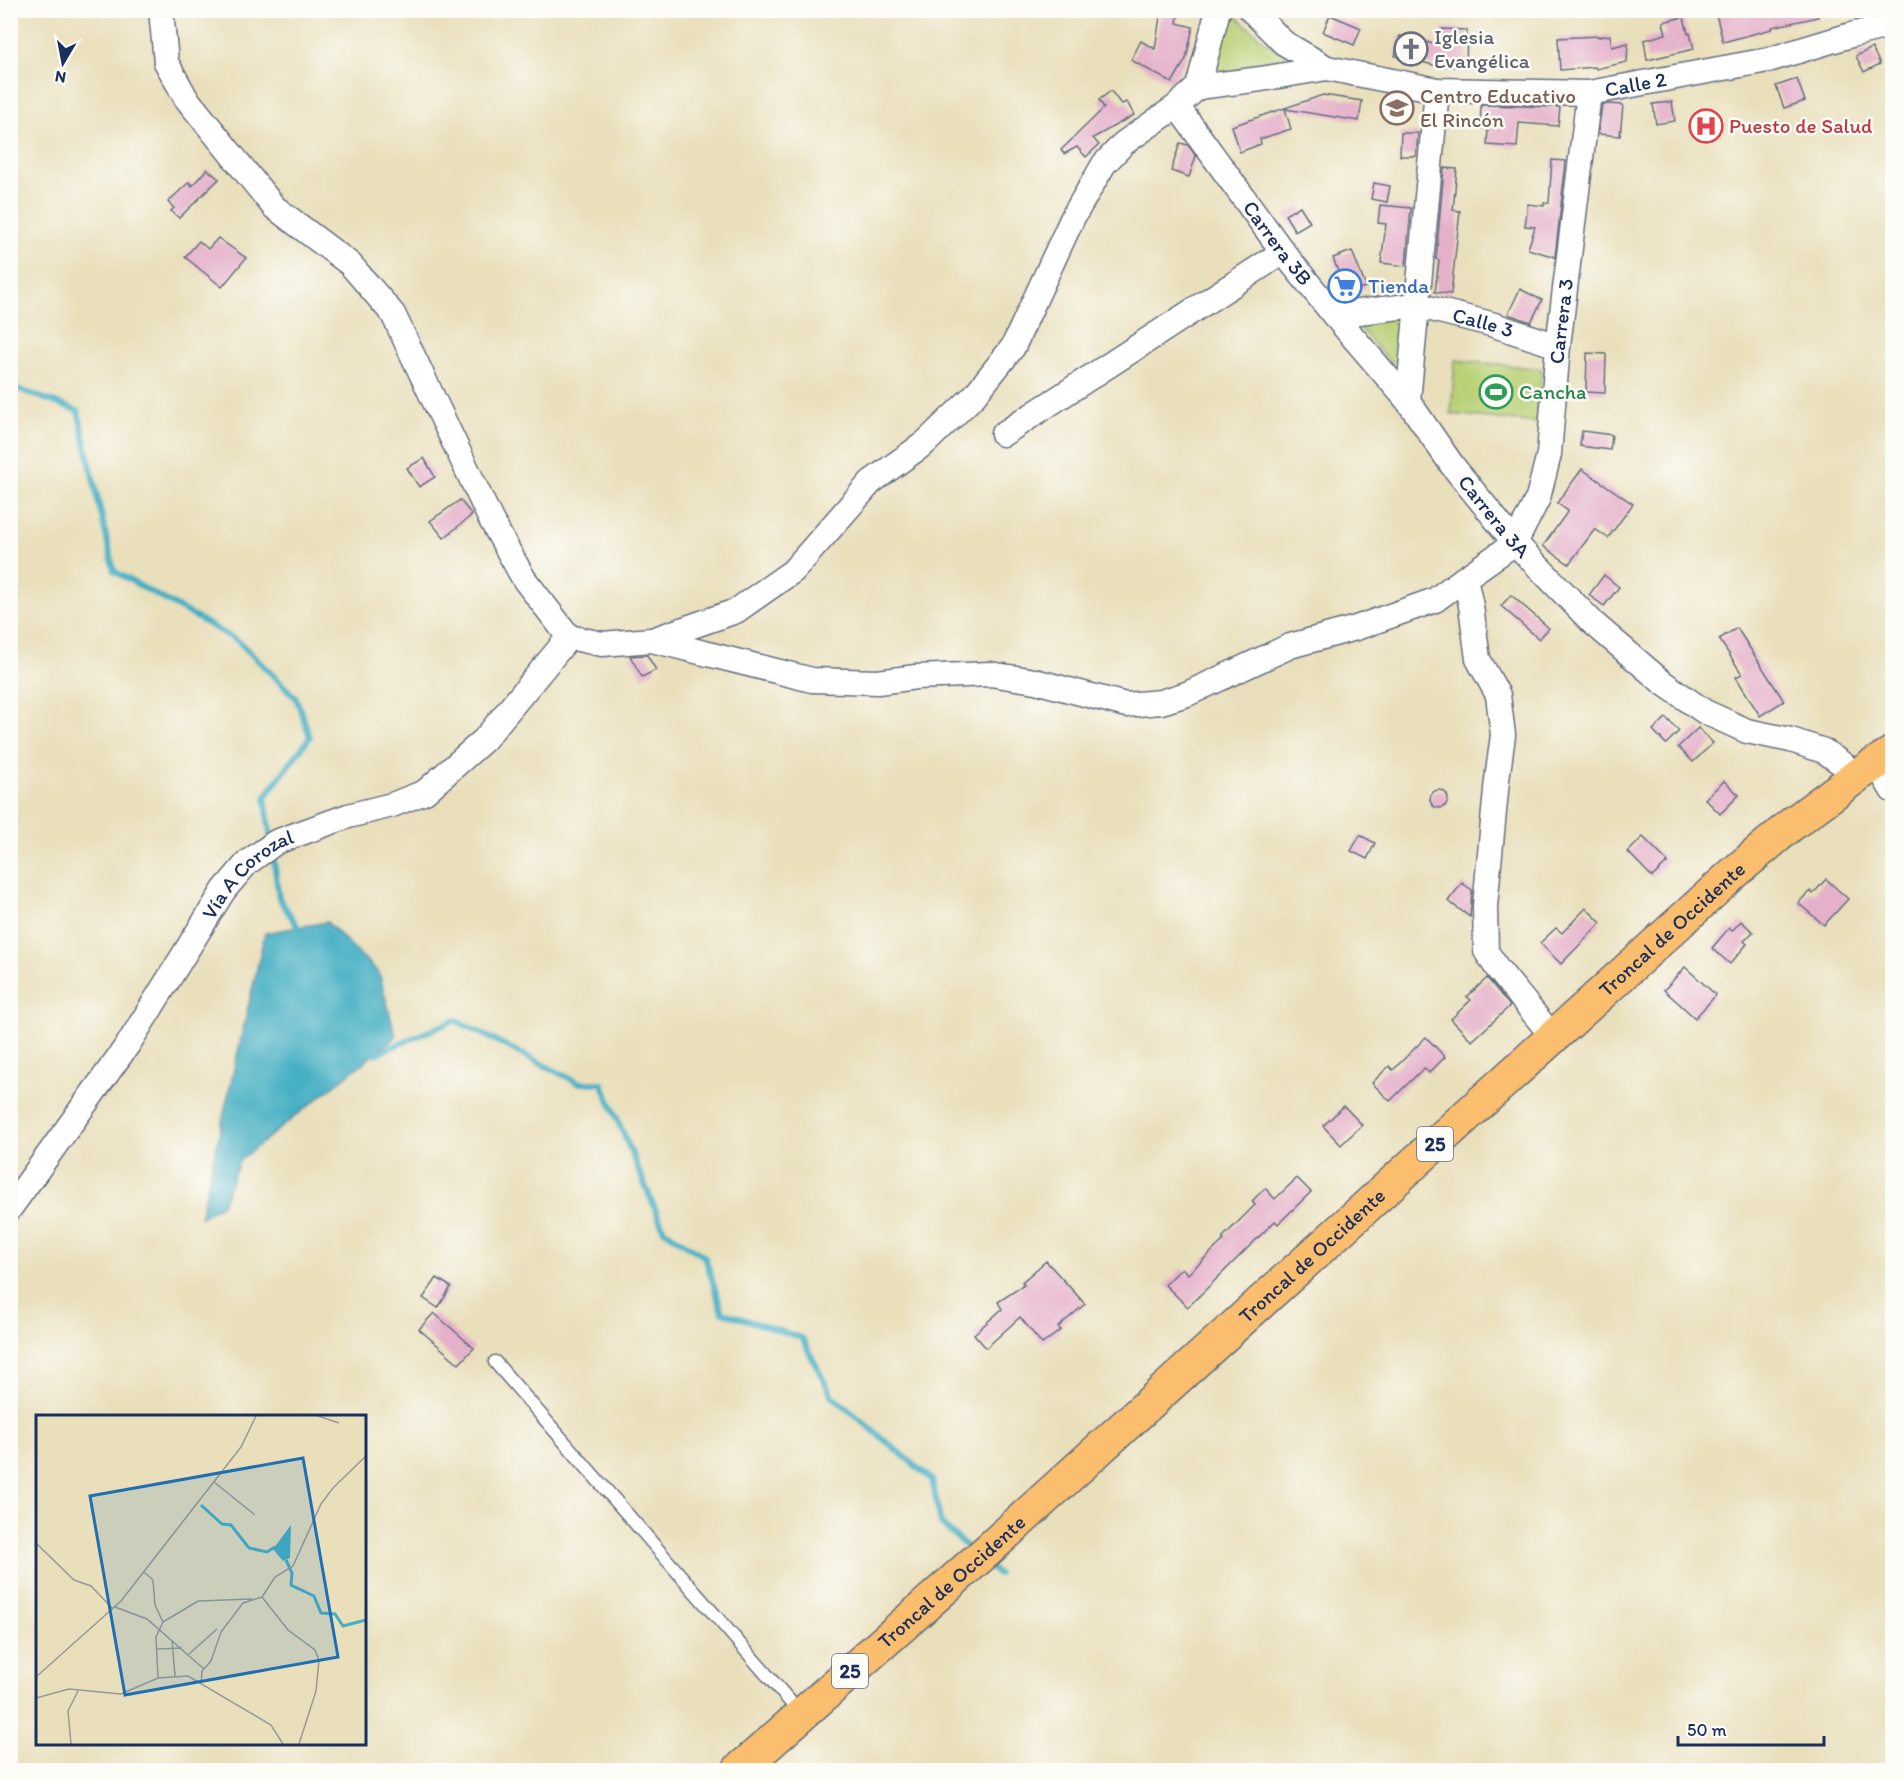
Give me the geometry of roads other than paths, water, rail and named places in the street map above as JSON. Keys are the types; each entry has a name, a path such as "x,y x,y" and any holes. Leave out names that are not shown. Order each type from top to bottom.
{"highway":[{"name":"Troncal de Occidente","path":"739,1770 989,1549 1735,872 1792,824 1880,771"}],"street":[{"path":"161,10 166,62 186,98 274,207 350,264 393,314 491,520 524,579 569,637 602,644 652,639 736,611 793,571 871,482 925,443 974,396 1013,347 1073,217 1104,164 1124,143 1177,106 1198,87 1218,10"},
{"name":"Calle 2","path":"1251,10 1284,43 1327,68 1437,90 1589,93 1768,60 1893,25"},
{"path":"1198,87 1327,68"},
{"path":"1408,401 1437,90"},
{"name":"Carrera 3","path":"1515,543 1538,498 1549,454 1558,346 1589,93"},
{"name":"Carrera 3B","path":"1177,106 1283,252 1408,401"},
{"path":"1003,434 1283,252"},
{"name":"Calle 3","path":"1334,315 1416,305 1491,324 1558,346"},
{"name":"Carrera 3A","path":"1408,401 1452,465 1515,543 1593,623 1662,682 1705,712 1747,731 1791,740 1880,771"},
{"path":"652,639 812,680 878,682 916,677 990,674 1035,681 1126,705 1161,702 1187,694 1290,646 1356,628 1435,600 1515,543"},
{"path":"1465,578 1478,659 1498,695 1503,735 1485,906 1486,951 1497,968 1553,1036"},
{"name":"Vía A Corozal","path":"10,1208 129,1043 224,890 247,863 276,842 348,816 392,805 425,792 484,740 569,637"}],"lane":[{"path":"495,1362 801,1714"}],"water":[{"path":"327,922 379,973 396,1037 240,1160 222,1204 200,1218 265,933"}],"waterway":[{"path":"10,386 78,411 114,571 238,641 296,698 310,737 265,797 271,840"},
{"path":"273,853 279,898 298,927"},
{"path":"376,1054 455,1020 579,1083 602,1083 664,1230 705,1257 722,1312 802,1338 832,1396 932,1480 941,1524 973,1552"},
{"path":"987,1565 998,1574"}],"place":[{"name":"Iglesia Evangélica","path":"1411,49"},
{"name":"Centro Educativo El Rincón","path":"1397,108"},
{"name":"Puesto de Salud","path":"1706,126"},
{"name":"Tienda","path":"1345,286"},
{"name":"Cancha","path":"1496,392"}]}
